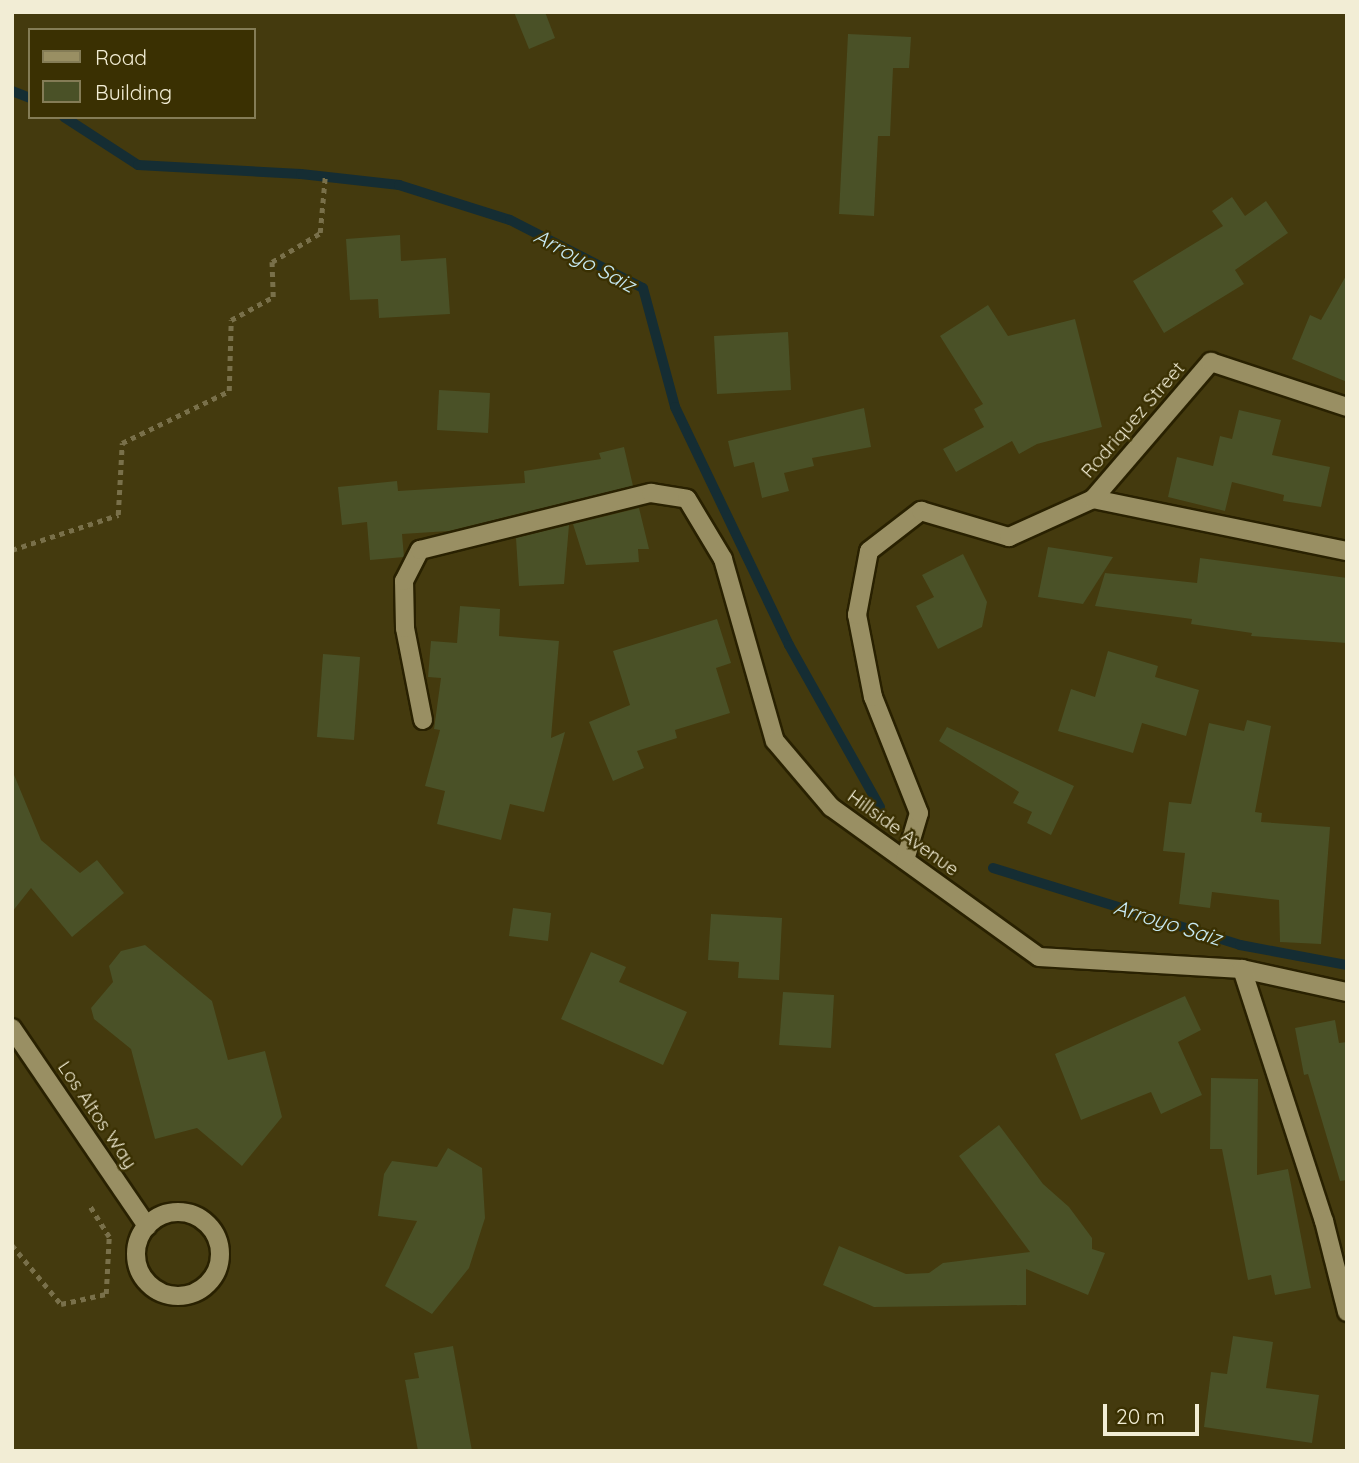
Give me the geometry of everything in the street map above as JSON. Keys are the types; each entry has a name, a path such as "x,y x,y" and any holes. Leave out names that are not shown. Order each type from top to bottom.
{"street":[{"name":"Rodriquez Street","path":"905,860 919,813 873,697 857,615 869,551 920,511 1009,537 1093,499 1211,362 1347,407"},
{"name":"Hillside Avenue","path":"423,720 405,604 404,581 420,550 651,493 687,499 723,559 775,741 831,807 1039,957 1242,970 1347,992"},
{"path":"1093,499 1347,551"},
{"path":"1242,970 1324,1221 1347,1312"},
{"name":"Los Altos Way","path":"12,1028 147,1226"},
{"path":"169,1212 183,1212 206,1222 220,1245 217,1271 210,1283 184,1296 156,1290 138,1267 136,1253 147,1226 169,1212"}],"path":[{"path":"12,550 118,515 122,443 229,391 232,320 272,297 272,262 320,233 325,177"},
{"path":"12,1245 61,1304 106,1294 109,1237 90,1206"}],"building":[{"path":"514,12 545,12 555,38 529,49"},
{"path":"848,34 911,37 909,68 893,68 890,136 878,136 874,216 839,214"},
{"path":"1232,197 1245,216 1266,201 1288,233 1235,270 1244,284 1164,333 1133,281 1223,226 1212,211"},
{"path":"400,235 401,261 446,258 450,314 379,318 378,299 350,300 346,239"},
{"path":"1347,274 1347,382 1292,359 1310,315 1321,320"},
{"path":"988,305 1008,336 1075,319 1102,427 1037,444 1019,454 1012,441 956,472 943,449 984,427 974,409 983,404 940,336"},
{"path":"788,332 791,390 717,394 714,336"},
{"path":"439,390 490,393 488,433 437,430"},
{"path":"864,408 871,447 812,458 814,466 784,473 789,491 762,498 754,462 734,467 728,441"},
{"path":"1239,410 1281,420 1272,455 1330,467 1321,507 1283,501 1284,495 1232,482 1225,511 1168,497 1177,457 1213,466 1220,436 1232,439"},
{"path":"624,447 633,486 449,531 402,534 404,557 370,560 367,522 342,525 338,487 397,481 398,491 525,483 524,471 601,459 599,453"},
{"path":"639,508 649,549 638,549 639,562 586,565 573,524"},
{"path":"569,525 564,584 519,586 516,538"},
{"path":"1048,547 1113,557 1083,604 1038,597"},
{"path":"963,554 987,602 982,627 938,649 916,606 934,597 922,575"},
{"path":"1200,558 1347,578 1347,643 1251,636 1252,633 1191,624 1192,619 1095,606 1105,573 1197,583"},
{"path":"460,606 500,609 499,636 559,641 551,738 565,732 544,812 510,804 501,840 437,824 445,791 425,786 440,730 434,729 441,678 428,677 431,641 457,643"},
{"path":"717,619 731,663 716,668 730,713 675,730 677,738 637,751 644,768 613,781 589,722 630,705 613,651"},
{"path":"1108,651 1158,666 1155,677 1199,690 1186,736 1142,723 1133,753 1058,731 1071,689 1095,697"},
{"path":"323,654 360,657 354,740 317,737"},
{"path":"1247,720 1271,726 1255,812 1262,813 1261,822 1330,827 1321,944 1280,942 1279,900 1212,892 1210,908 1179,904 1185,853 1163,851 1169,802 1191,804 1209,723 1244,731"},
{"path":"947,727 1074,786 1051,835 1027,823 1032,812 1013,803 1019,792 939,741"},
{"path":"12,770 41,840 80,873 97,860 124,893 72,937 31,888 12,912"},
{"path":"513,908 551,913 548,941 509,936"},
{"path":"711,914 782,918 779,980 738,978 739,962 708,960"},
{"path":"145,945 212,1001 228,1060 265,1051 282,1117 242,1166 197,1128 155,1139 131,1049 94,1019 91,1008 113,982 109,966 121,951"},
{"path":"591,952 626,967 619,982 687,1012 663,1065 561,1019"},
{"path":"783,992 834,995 831,1048 779,1045"},
{"path":"1185,996 1201,1030 1178,1042 1202,1095 1161,1114 1151,1092 1081,1120 1055,1054"},
{"path":"1335,1020 1339,1043 1347,1042 1347,1180 1340,1181 1308,1074 1304,1075 1295,1028"},
{"path":"1211,1078 1258,1079 1257,1175 1288,1169 1311,1288 1275,1295 1271,1275 1248,1280 1222,1149 1210,1149"},
{"path":"999,1125 1043,1184 1069,1207 1092,1238 1092,1249 1105,1253 1088,1295 1026,1269 1026,1305 874,1307 823,1285 839,1246 906,1274 929,1273 943,1263 1030,1252 959,1156"},
{"path":"448,1148 482,1168 485,1218 469,1268 432,1314 385,1286 417,1221 378,1216 384,1174 392,1161 437,1167"},
{"path":"1233,1336 1273,1342 1266,1388 1319,1395 1312,1443 1204,1427 1211,1372 1227,1374"},
{"path":"453,1346 472,1451 418,1451 405,1380 419,1378 414,1353"}],"waterway":[{"name":"Arroyo Saiz","path":"12,91 28,97"},
{"name":"Arroyo Saiz","path":"67,119 138,165 301,174 399,185 510,220 643,288 675,407 789,645 880,807"},
{"name":"Arroyo Saiz","path":"993,868 1240,945 1347,965"}]}
